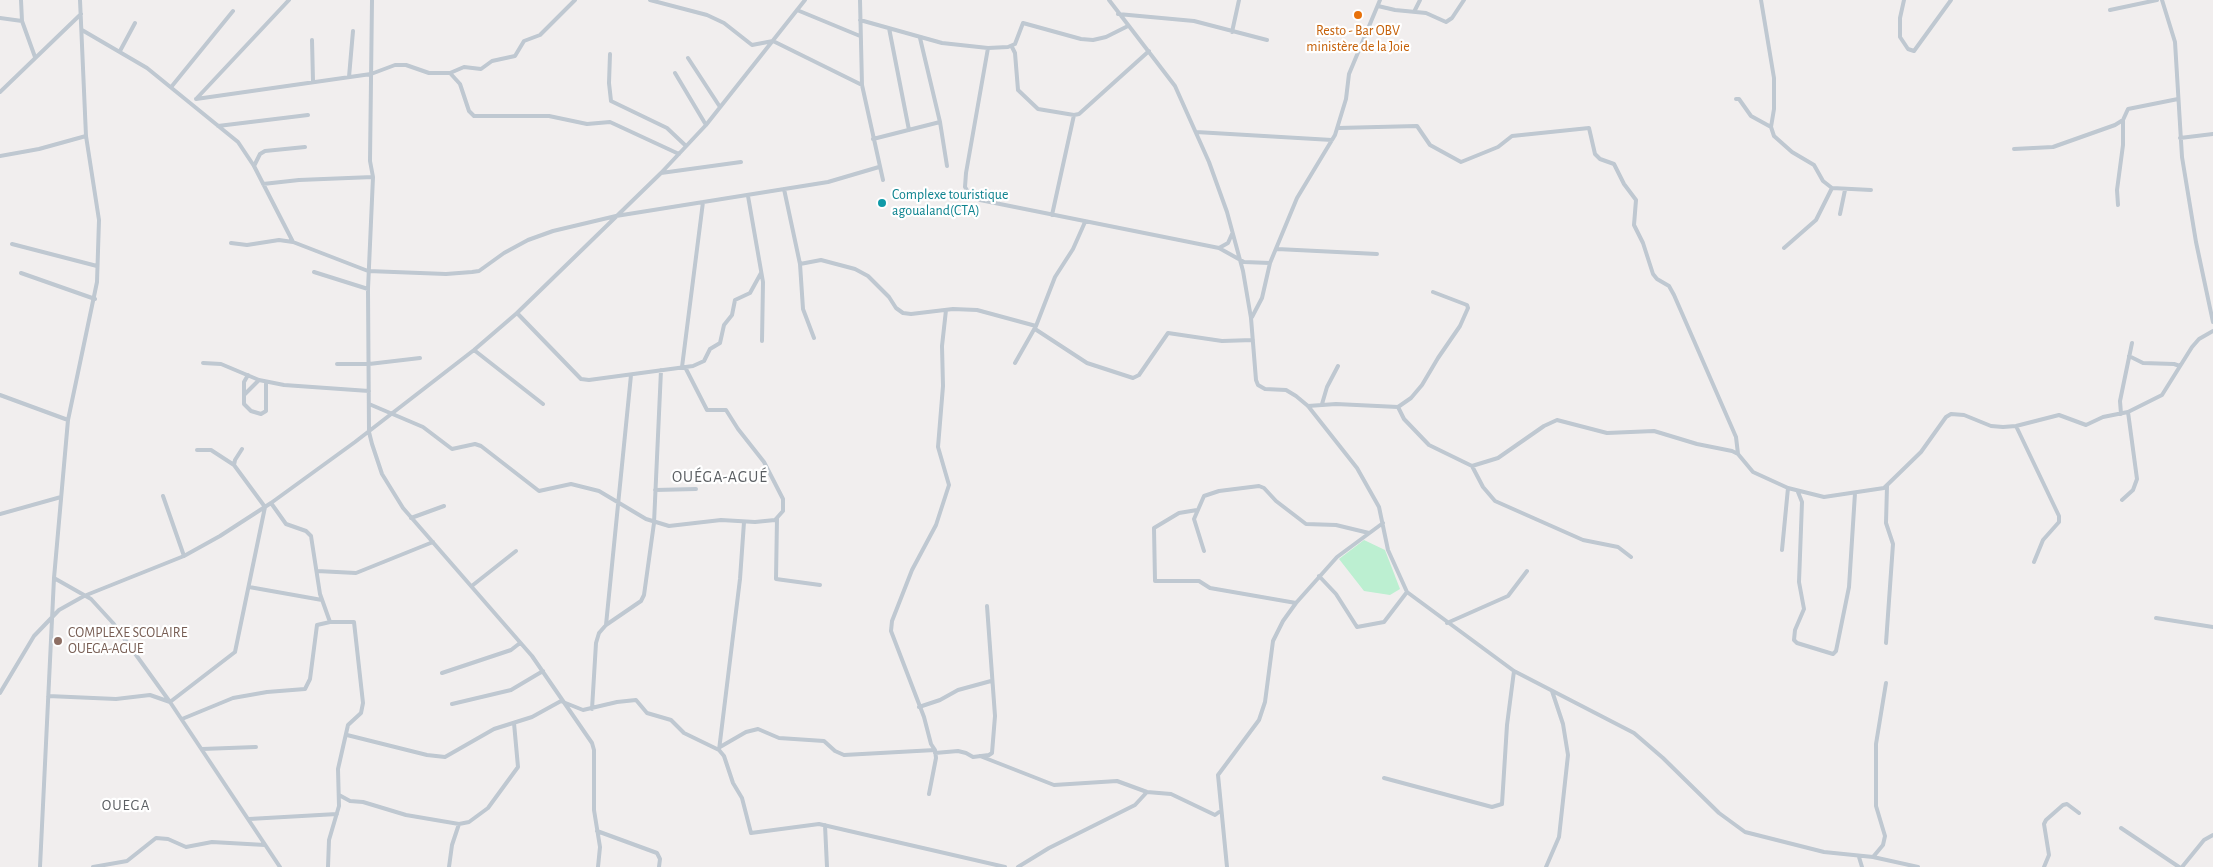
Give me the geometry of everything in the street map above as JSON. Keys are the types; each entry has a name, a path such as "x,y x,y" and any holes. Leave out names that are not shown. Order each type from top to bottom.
{"street":[{"path":"21,0 22,21 35,57"},
{"path":"40,867 54,578 68,420 95,299 97,266 99,220 86,136 80,0"},
{"path":"193,104 196,98 289,0"},
{"path":"372,0 370,161 373,177 368,271 369,432 382,474 411,518 472,585 520,643 587,735 594,750 594,804 600,847 598,867"},
{"path":"196,98 371,74 401,65 429,73 450,73 464,67 481,69 492,61 515,56 524,41 540,35 575,0"},
{"path":"650,0 707,15 724,23 752,45 773,41 862,85"},
{"path":"0,693 34,636 53,615 84,596 184,556 265,507 369,432 474,350 517,313 661,173 706,125 805,0"},
{"path":"860,0 862,85 883,180"},
{"path":"1109,0 1175,86 1212,170 1240,260 1251,318 1258,385 1265,389 1286,390 1308,406 1364,477 1379,507 1393,566 1407,592 1514,671 1634,733 1663,758 1719,813 1746,832 1815,850 1859,857 1873,857 1918,867"},
{"path":"1232,32 1239,0"},
{"path":"1251,318 1262,298 1270,263 1296,198 1338,128 1349,74 1380,0"},
{"path":"1414,12 1420,0"},
{"path":"1378,6 1426,13 1446,22 1452,18 1464,0"},
{"path":"1761,0 1774,78 1774,109 1771,127 1774,136 1792,152 1814,165 1823,181 1832,188 1871,190"},
{"path":"1904,0 1900,18 1900,37 1908,49 1914,51 1951,0"},
{"path":"2110,10 2157,0"},
{"path":"2162,0 2176,42 2180,138 2196,242 2211,299 2213,322"},
{"path":"798,10 860,36"},
{"path":"172,86 234,11"},
{"path":"0,92 81,14"},
{"path":"1118,14 1194,21 1267,40"},
{"path":"0,18 22,21"},
{"path":"860,20 920,38 959,46 988,48 1012,47 1023,24 1087,40 1106,37 1128,26"},
{"path":"120,51 135,23"},
{"path":"888,28 909,130"},
{"path":"82,30 120,51 172,86 238,142 254,166 293,242"},
{"path":"349,77 353,31"},
{"path":"920,38 940,122 947,166"},
{"path":"312,40 313,82"},
{"path":"1012,47 1015,53 1018,90 1038,109 1074,115 1079,114 1149,50"},
{"path":"988,48 966,173 966,187 970,195 980,200 1219,248 1240,260 1270,263"},
{"path":"610,54 609,83 611,101 667,128 686,146"},
{"path":"688,58 720,107"},
{"path":"450,73 460,84 469,111 474,116 550,116 587,124 610,122 679,154"},
{"path":"675,73 706,125"},
{"path":"1736,99 1739,99 1751,116 1771,127"},
{"path":"2118,205 2117,194 2123,145 2123,120 2128,109 2178,100"},
{"path":"218,126 308,115"},
{"path":"1052,215 1074,115"},
{"path":"2014,149 2053,147 2101,131 2123,120"},
{"path":"873,139 940,122"},
{"path":"1338,128 1417,126 1430,145 1457,162 1462,162 1498,147 1512,136 1589,128 1596,154 1600,159 1614,164 1624,184 1636,200 1634,225 1644,243 1653,274 1657,279 1669,286 1674,295 1736,436 1738,454 1753,472 1798,492 1820,497 1855,493 1887,486 1921,452 1946,417 1951,414 1964,415 1991,426 2016,426 2059,415 2086,426 2102,417 2128,412 2162,395 2199,339 2213,331"},
{"path":"1196,132 1332,140"},
{"path":"2180,138 2213,134"},
{"path":"0,156 39,149 86,136"},
{"path":"254,166 260,154 265,152 305,147"},
{"path":"661,173 741,162"},
{"path":"231,243 247,245 279,240 293,242 368,271 446,274 480,271 504,253 528,240 553,231 616,216 828,182 879,168"},
{"path":"263,184 299,180 373,177"},
{"path":"1784,248 1816,220 1832,188"},
{"path":"784,189 800,264 803,309 814,338"},
{"path":"1840,214 1845,190"},
{"path":"748,196 764,299 762,341"},
{"path":"369,404 430,431 452,449 475,444 481,446 537,490 541,491 567,484 606,493 654,522 674,527 711,521 770,522 777,518 783,511 783,500 764,462 738,429 726,410 707,410 683,367 703,202"},
{"path":"1015,363 1036,328 1056,277 1073,249 1085,222"},
{"path":"1219,248 1228,243 1233,233"},
{"path":"12,244 97,266"},
{"path":"1277,249 1377,254"},
{"path":"800,264 821,260 855,269 868,276 889,297 896,308 903,313 977,310 1036,328 1087,363 1133,378 1139,375 1168,333 1222,341 1253,340"},
{"path":"314,272 368,290"},
{"path":"21,273 95,299"},
{"path":"517,313 581,379 589,380 683,367 704,361 710,349 720,343 724,325 732,315 736,300 750,293 761,273"},
{"path":"1308,406 1322,404 1398,407 1411,398 1422,385 1460,326 1468,308 1467,305 1433,292"},
{"path":"929,794 935,751 930,744 924,717 892,631 892,621 912,570 936,525 949,485 938,447 943,386 942,346 946,310"},
{"path":"2122,414 2120,401 2132,343"},
{"path":"474,350 543,404"},
{"path":"2129,356 2143,363 2174,364 2180,366"},
{"path":"336,364 369,364 420,358"},
{"path":"204,363 221,364 266,382 290,386 369,391"},
{"path":"1322,404 1327,387 1338,366"},
{"path":"606,625 641,601 644,595 654,522 661,370"},
{"path":"248,375 244,382 244,404 248,410 264,413 267,408 266,382"},
{"path":"592,709 596,643 606,625 620,503 631,375"},
{"path":"245,394 259,380"},
{"path":"0,395 68,420"},
{"path":"1398,407 1404,419 1429,445 1472,466 1482,487 1495,501 1582,540 1600,542 1623,549 1630,557"},
{"path":"2122,500 2133,490 2137,479 2128,412"},
{"path":"1472,466 1498,458 1544,426 1557,420 1607,432 1654,431 1738,454"},
{"path":"2016,426 2059,516 2059,522 2043,540 2034,562"},
{"path":"234,465 242,448"},
{"path":"170,702 235,652 265,507 234,465 211,450 198,450"},
{"path":"1204,551 1194,519 1202,499 1208,493 1262,486 1306,524 1336,525 1369,533"},
{"path":"1886,643 1893,544 1886,523 1887,486"},
{"path":"1782,550 1788,488"},
{"path":"655,490 696,489"},
{"path":"1798,492 1802,502 1799,582 1804,609 1795,630 1794,640 1833,654 1836,651 1849,587 1855,493"},
{"path":"163,496 184,556"},
{"path":"0,514 61,497"},
{"path":"271,503 286,524 306,531 311,536 322,600 330,622"},
{"path":"411,518 444,506"},
{"path":"1197,510 1179,514 1154,528 1155,581 1200,581 1210,588 1296,603"},
{"path":"777,518 776,579 820,585"},
{"path":"720,749 740,579 744,522"},
{"path":"1227,867 1218,775 1259,720 1266,702 1274,641 1283,621 1296,603 1337,557 1383,523"},
{"path":"317,571 356,573 433,542"},
{"path":"472,585 516,550"},
{"path":"1447,623 1508,596 1526,571"},
{"path":"1319,576 1336,594 1357,627 1384,622 1407,592"},
{"path":"54,578 95,602 106,614 182,719 280,867"},
{"path":"248,587 322,600"},
{"path":"720,749 750,730 758,729 779,738 824,741 835,751 844,755 935,751 966,753 973,757 992,753 995,716 987,606"},
{"path":"2156,618 2213,627"},
{"path":"182,719 233,698 267,692 305,689 310,679 316,627 320,623 352,621 356,630 363,703 361,713 348,725 337,774 339,796 337,814 330,840 328,867"},
{"path":"442,673 511,650 520,643"},
{"path":"452,704 511,690 542,671"},
{"path":"1384,778 1492,807 1502,804 1506,725 1514,671"},
{"path":"919,707 958,690 992,681"},
{"path":"1873,857 1883,845 1885,836 1876,806 1876,744 1886,682"},
{"path":"1546,867 1559,837 1568,755 1563,724 1552,691"},
{"path":"48,696 116,699 150,695 170,702"},
{"path":"347,735 441,757 454,754 494,729 532,717 561,700"},
{"path":"561,700 579,709 592,709 618,702 636,700 647,713 670,720 684,733 720,749 733,783 742,798 751,833 813,824 1005,867"},
{"path":"339,796 350,801 363,802 406,815 459,824 469,822 488,808 513,776 519,760 514,723"},
{"path":"202,749 256,746"},
{"path":"980,756 1054,785 1094,784 1111,780 1147,792 1171,794 1215,815 1219,813 1220,807"},
{"path":"1018,867 1049,848 1134,805 1147,792"},
{"path":"2044,867 2049,860 2044,824 2046,820 2066,804 2079,813"},
{"path":"249,819 337,814"},
{"path":"449,867 452,845 459,824"},
{"path":"825,826 827,867"},
{"path":"2121,828 2180,867 2204,840 2213,835"},
{"path":"597,831 658,853 660,859 659,867"},
{"path":"93,867 116,866 127,861 156,838 168,838 186,847 212,842 265,845"},
{"path":"1859,857 1862,867"}],"green space":[{"path":"1364,540 1385,550 1400,589 1390,595 1364,591 1339,559"}],"place":[{"name":"Resto - Bar OBV ministère de la Joie","path":"1358,15"},
{"name":"Complexe touristique agoualand(CTA)","path":"882,203"},
{"name":"COMPLEXE SCOLAIRE OUEGA-AGUE","path":"58,641"}],"district":[{"name":"OUÉGA-AGUÉ","path":"720,477"},
{"name":"OUEGA","path":"126,805"}]}
